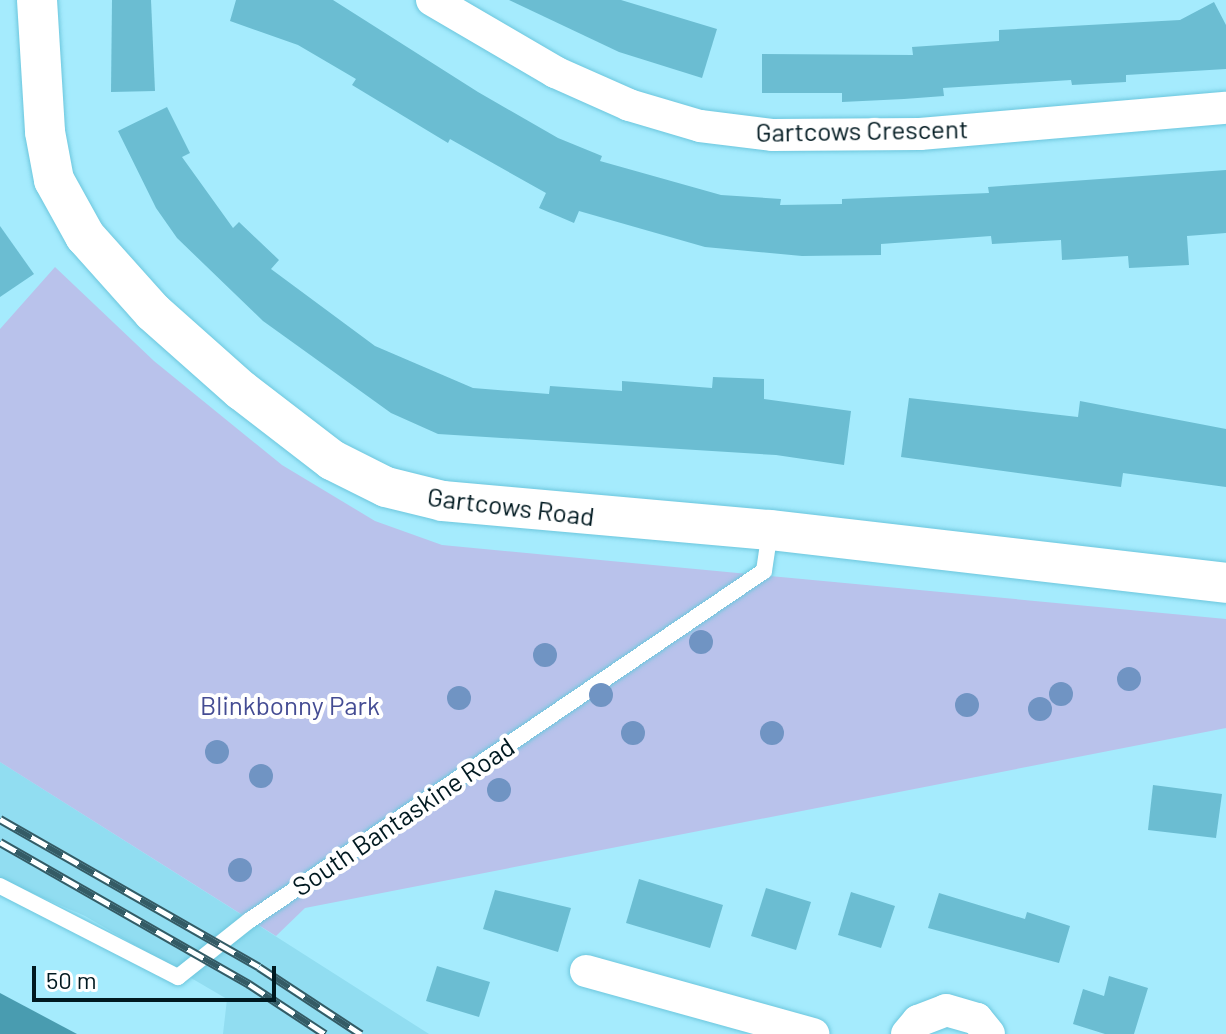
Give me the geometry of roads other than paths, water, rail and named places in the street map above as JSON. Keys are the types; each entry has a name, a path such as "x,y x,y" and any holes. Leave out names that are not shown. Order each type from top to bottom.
{"street":[{"name":"Gartcows Road","path":"37,0 44,119 54,180 85,236 153,312 241,390 332,460 386,487 443,501 770,530 1226,583"},
{"name":"Gartcows Crescent","path":"432,0 555,72 629,105 715,128 773,135 920,134 1226,108"},
{"path":"586,971 647,973 813,1034"},
{"path":"907,1034 918,1021 946,1010 977,1019 989,1034"}],"lane":[{"name":"South Bantaskine Road","path":"0,886 178,977 250,920 764,571 770,530"}],"railway":[{"path":"0,819 259,967 361,1034"},
{"path":"0,842 249,984 325,1034"}],"park label":[{"name":"Blinkbonny Park","path":"290,705"}]}
